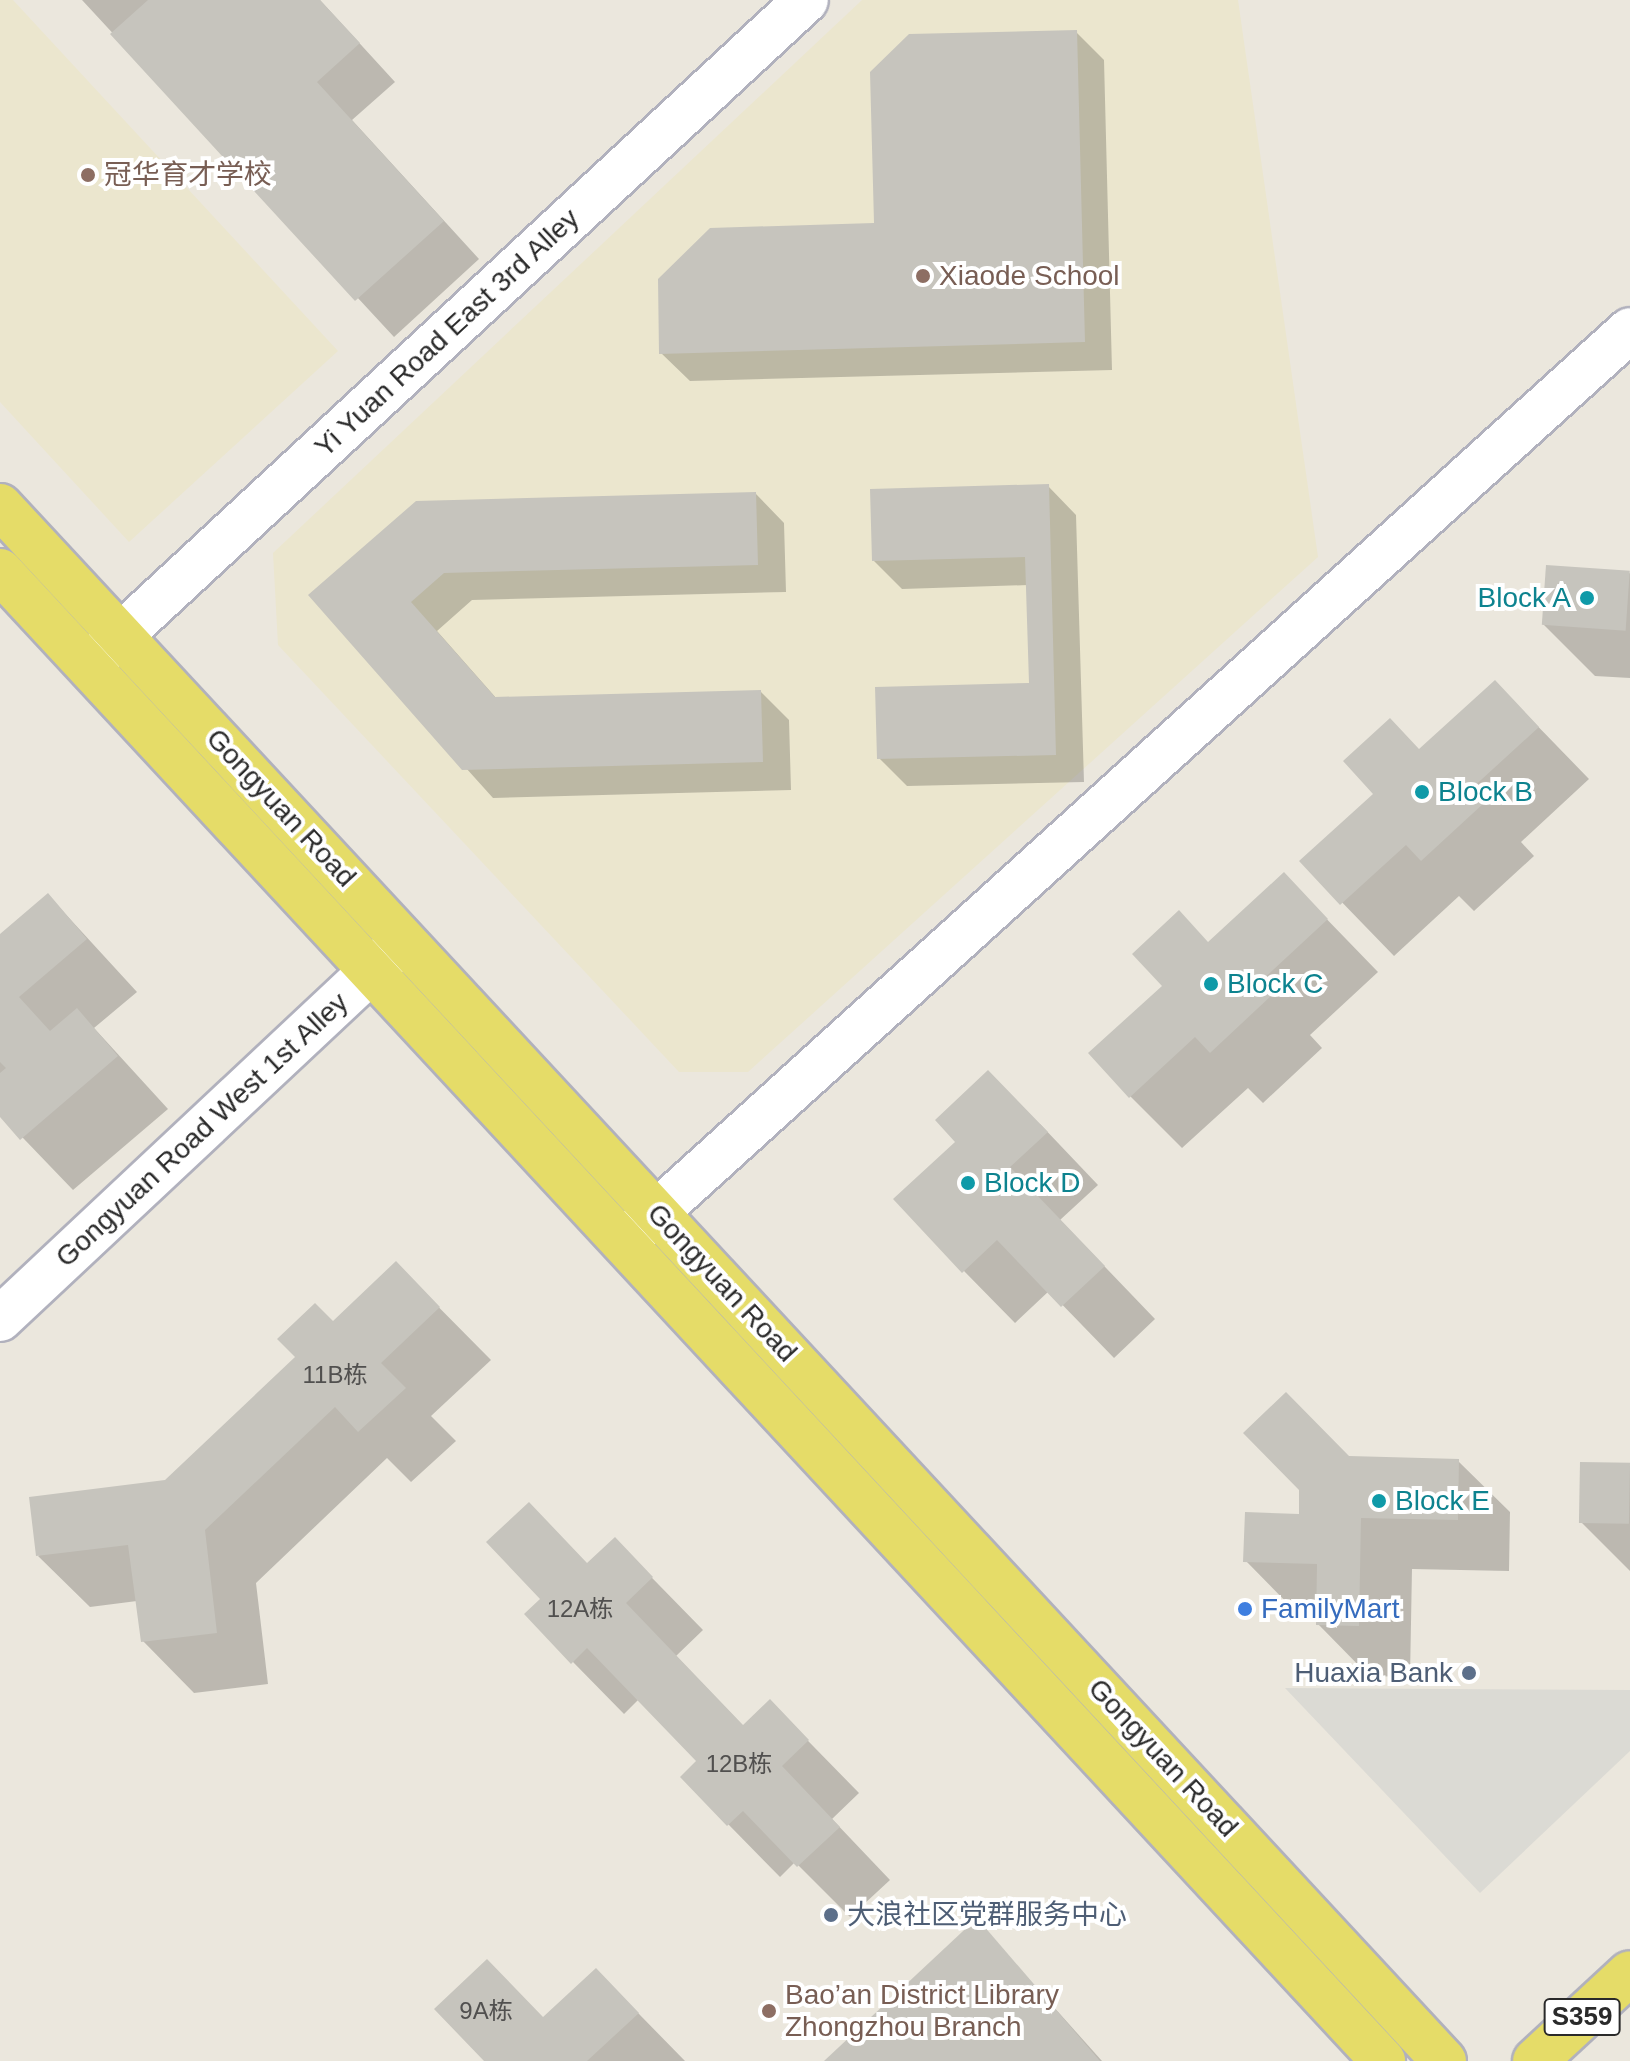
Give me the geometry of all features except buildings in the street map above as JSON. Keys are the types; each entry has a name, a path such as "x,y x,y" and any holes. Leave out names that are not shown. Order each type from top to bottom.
{"main road":[{"name":"Gongyuan Road","path":"0,506 1444,2061"},
{"name":"Gongyuan Road","path":"0,571 1383,2061"},
{"name":"S359","path":"1535,2061 1630,1973"}],"street":[{"name":"Yi Yuan Road East 3rd Alley","path":"88,666 806,0"},
{"path":"623,1242 1630,330"},
{"name":"Gongyuan Road West 1st Alley","path":"0,1319 404,940"}],"shaded area":[{"name":"冠华育才学校","path":"0,0 13,0 338,351 129,542 0,402"},
{"name":"Xiaode School","path":"862,0 1238,0 1318,557 748,1072 679,1072 278,645 273,553"},
{"path":"1285,1688 1630,1690 1630,1751 1480,1893"}],"place":[{"name":"冠华育才学校","path":"88,175"},
{"name":"Xiaode School","path":"923,276"},
{"name":"Block A","path":"1587,598"},
{"name":"Block B","path":"1422,792"},
{"name":"Block C","path":"1211,984"},
{"name":"Block D","path":"968,1183"},
{"name":"Block E","path":"1379,1501"},
{"name":"FamilyMart","path":"1245,1609"},
{"name":"Huaxia Bank","path":"1469,1673"},
{"name":"大浪社区党群服务中心","path":"831,1915"},
{"name":"Bao’an District Library Zhongzhou Branch","path":"769,2011"}]}
